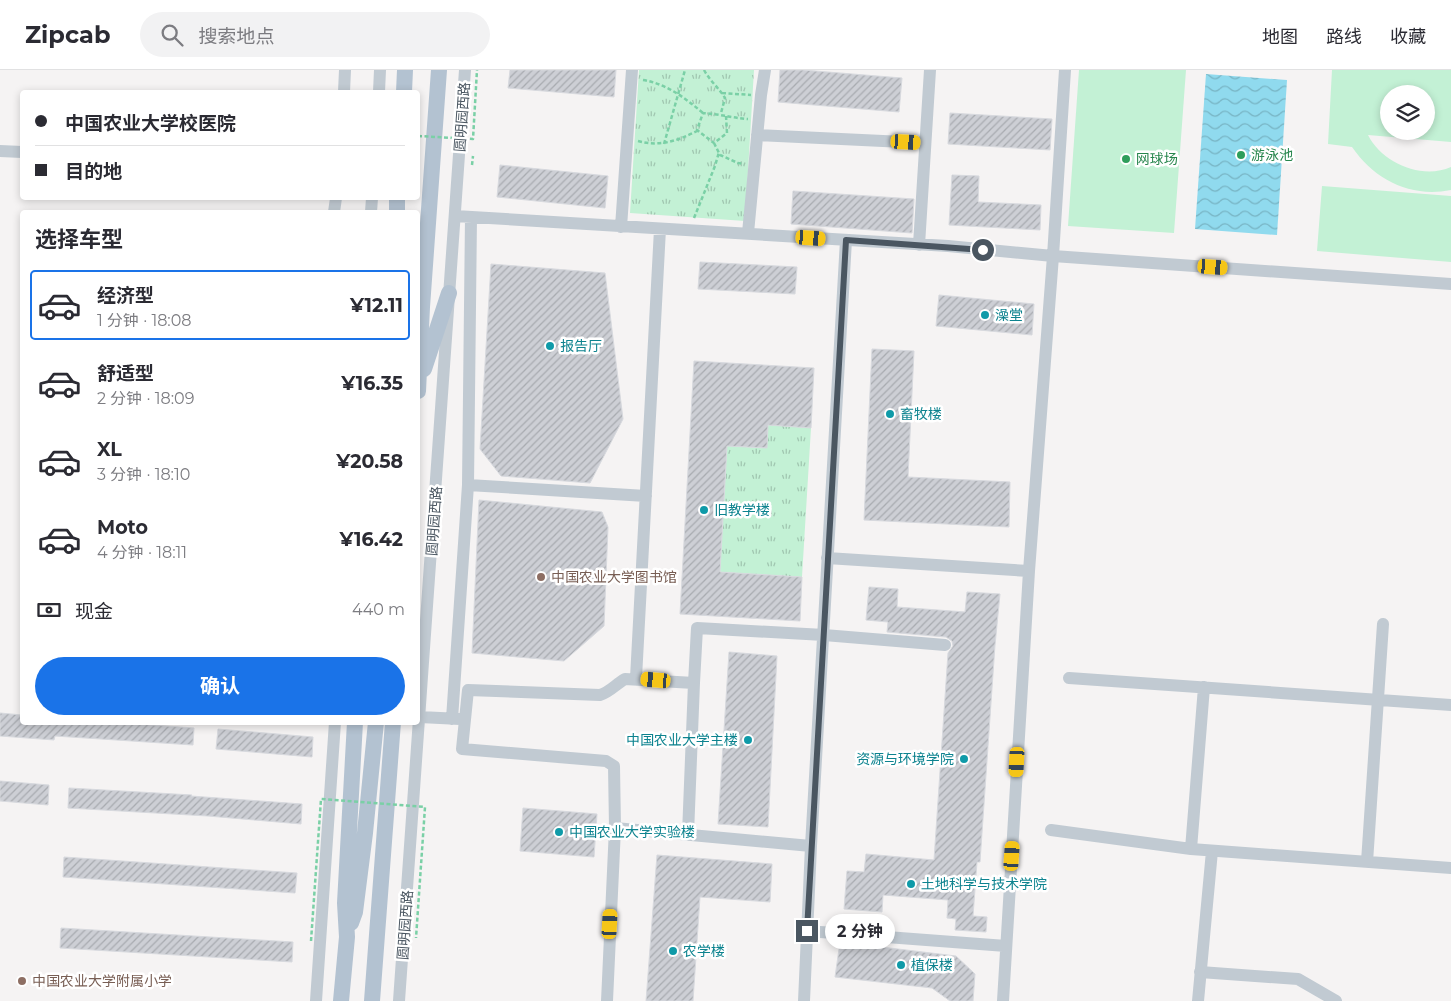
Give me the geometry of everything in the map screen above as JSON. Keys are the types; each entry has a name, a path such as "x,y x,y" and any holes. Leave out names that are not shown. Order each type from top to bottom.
{"main road":[{"path":"404,90 405,70"},
{"name":"圆明园西路","path":"420,349 439,70"},
{"path":"420,385 449,292"},
{"path":"341,1001 347,937 345,903 355,725"},
{"path":"347,937 355,912 376,725"},
{"name":"圆明园西路","path":"372,1001 393,725"}],"street":[{"path":"344,90 345,70"},
{"path":"379,90 380,70"},
{"name":"圆明园西路","path":"420,717 465,70"},
{"path":"748,233 761,95 766,70"},
{"path":"919,245 930,70"},
{"path":"1003,1001 1029,571 1065,70"},
{"path":"621,227 631,74"},
{"path":"757,135 925,143"},
{"path":"0,151 20,152"},
{"path":"455,216 948,246 1053,256 1451,284"},
{"path":"471,217 468,485 459,719 462,749 606,760 614,766 615,828 607,1001"},
{"path":"636,678 660,229"},
{"path":"804,1001 810,846 846,240"},
{"path":"468,485 646,496"},
{"path":"827,558 1029,571"},
{"path":"1367,862 1384,624"},
{"path":"688,834 697,628 824,635 945,645"},
{"path":"459,719 468,690 600,695 608,692 617,683 625,679 636,678 694,683"},
{"path":"1069,678 1451,705"},
{"path":"1192,850 1204,688"},
{"path":"420,717 459,719"},
{"path":"316,1001 335,725"},
{"name":"圆明园西路","path":"399,1001 419,725"},
{"path":"615,828 810,846"},
{"path":"1051,830 1192,850 1451,868"},
{"path":"1198,1001 1212,851"},
{"path":"807,931 1006,946"},
{"path":"1200,972 1298,979 1336,1001"}],"path":[{"path":"420,136 473,139 477,70"},
{"path":"664,144 685,70"},
{"path":"704,70 711,82 720,89 725,98 721,114"},
{"path":"631,74 678,94 703,113 759,120"},
{"path":"722,93 761,95"},
{"path":"627,137 647,143 664,144 679,140 697,130 703,113"},
{"path":"714,143 727,133 726,116"},
{"path":"697,130 714,143 720,155 738,163 754,164"},
{"path":"689,230 719,152"},
{"path":"311,941 321,799 425,807 416,938"}],"green space":[{"path":"639,70 754,70 745,221 630,213"},
{"name":"网球场","path":"1079,70 1186,70 1174,233 1068,226"},
{"path":"1332,70 1451,70 1451,142 1427,140 1435,140 1435,85 1380,85 1380,136 1368,135 1383,154 1404,166 1428,171 1440,171 1451,167 1451,190 1421,191 1395,184 1371,169 1352,147 1328,144"},
{"path":"1322,186 1451,196 1451,262 1317,251"},
{"path":"768,425 811,428 802,577 720,572 727,446 766,448"}],"water":[{"name":"游泳池","path":"1206,74 1287,80 1277,235 1195,229"}],"building":[{"path":"510,70 616,70 614,97 508,88"},
{"path":"780,70 803,70 902,78 899,112 778,102"},
{"path":"950,113 1052,119 1050,150 948,144"},
{"path":"500,165 608,176 605,208 497,197"},
{"path":"952,175 979,176 978,202 1041,205 1040,230 949,225"},
{"path":"793,191 914,199 912,233 791,224"},
{"path":"700,262 797,267 795,294 698,289"},
{"name":"报告厅","path":"491,264 605,273 623,419 590,483 501,476 480,449"},
{"name":"澡堂","path":"939,295 1034,304 1032,335 936,326"},
{"name":"畜牧楼","path":"872,349 914,351 908,477 1010,482 1009,527 864,520"},
{"name":"旧教学楼","path":"694,361 814,368 811,428 768,425 767,448 727,446 720,572 802,577 800,621 680,614"},
{"name":"中国农业大学图书馆","path":"479,500 602,512 608,527 604,626 564,661 472,653"},
{"path":"869,587 898,589 897,607 965,612 967,592 1000,594 980,862 977,862 973,916 987,917 986,932 955,930 956,919 947,918 948,900 883,895 882,912 844,909 847,871 864,872 866,854 934,860 948,653 953,646 952,641 946,637 887,632 888,622 866,620"},
{"name":"中国农业大学主楼","path":"729,652 777,656 768,827 718,824"},
{"path":"0,713 20,715 20,725 153,725 194,728 193,745 55,736 54,740 0,736"},
{"path":"218,729 313,737 312,757 216,749"},
{"path":"0,781 49,785 48,805 0,801"},
{"path":"69,788 302,804 301,824 208,816 68,808"},
{"name":"中国农业大学实验楼","path":"523,808 597,814 594,857 520,851"},
{"name":"农学楼","path":"657,855 772,864 770,902 700,897 693,1001 646,1001"},
{"path":"64,857 297,873 295,893 63,877"},
{"path":"61,928 293,942 292,962 60,948"},
{"name":"植保楼","path":"840,942 956,956 975,974 973,1001 950,1001 932,988 835,977"}],"place":[{"name":"游泳池","path":"1241,155"},
{"name":"网球场","path":"1126,159"},
{"name":"澡堂","path":"985,315"},
{"name":"报告厅","path":"550,346"},
{"name":"畜牧楼","path":"890,414"},
{"name":"旧教学楼","path":"704,510"},
{"name":"中国农业大学图书馆","path":"541,577"},
{"name":"中国农业大学主楼","path":"748,740"},
{"name":"资源与环境学院","path":"964,759"},
{"name":"中国农业大学实验楼","path":"559,832"},
{"name":"土地科学与技术学院","path":"911,884"},
{"name":"农学楼","path":"673,951"},
{"name":"植保楼","path":"901,965"},
{"name":"中国农业大学附属小学","path":"22,981"}],"route":[{"path":"807,931 810,846 846,240 983,250"}]}
